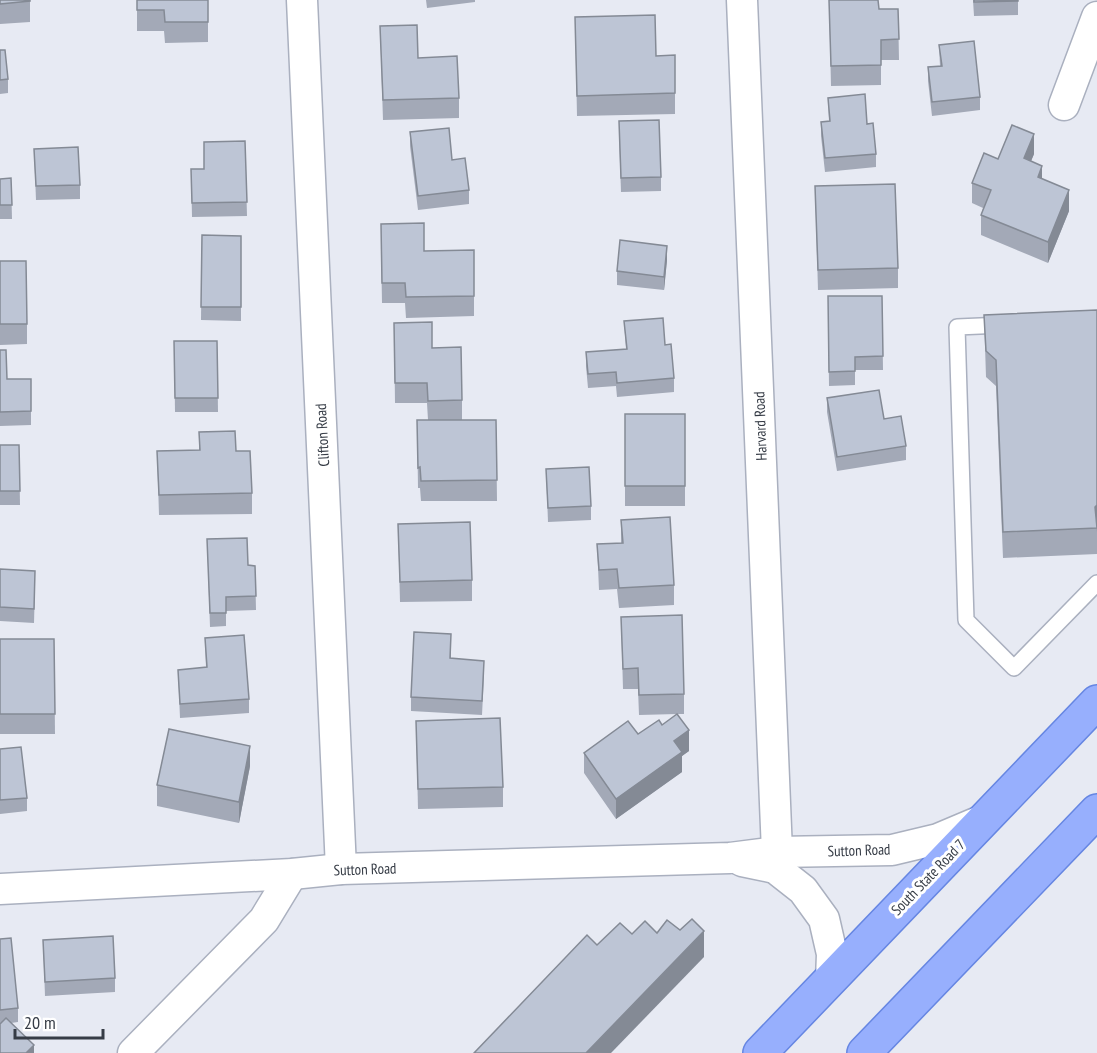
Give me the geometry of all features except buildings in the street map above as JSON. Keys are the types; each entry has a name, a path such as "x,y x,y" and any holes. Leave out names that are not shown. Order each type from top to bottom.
{"main road":[{"name":"South State Road 7","path":"760,1053 1097,702"},
{"path":"864,1053 1097,811"}],"street":[{"name":"Clifton Road","path":"302,0 341,869"},
{"name":"Harvard Road","path":"742,0 777,852"},
{"path":"1064,105 1097,17"},
{"name":"Sutton Road","path":"0,889 292,874 341,869 730,858 777,852 892,850 938,839 983,820"},
{"name":"Sutton Road","path":"730,858 775,868 803,890 824,919 832,954 831,979"},
{"path":"133,1053 264,920 292,874"}],"lane":[{"path":"1016,325 957,327 966,620 1014,668 1097,583"}]}
